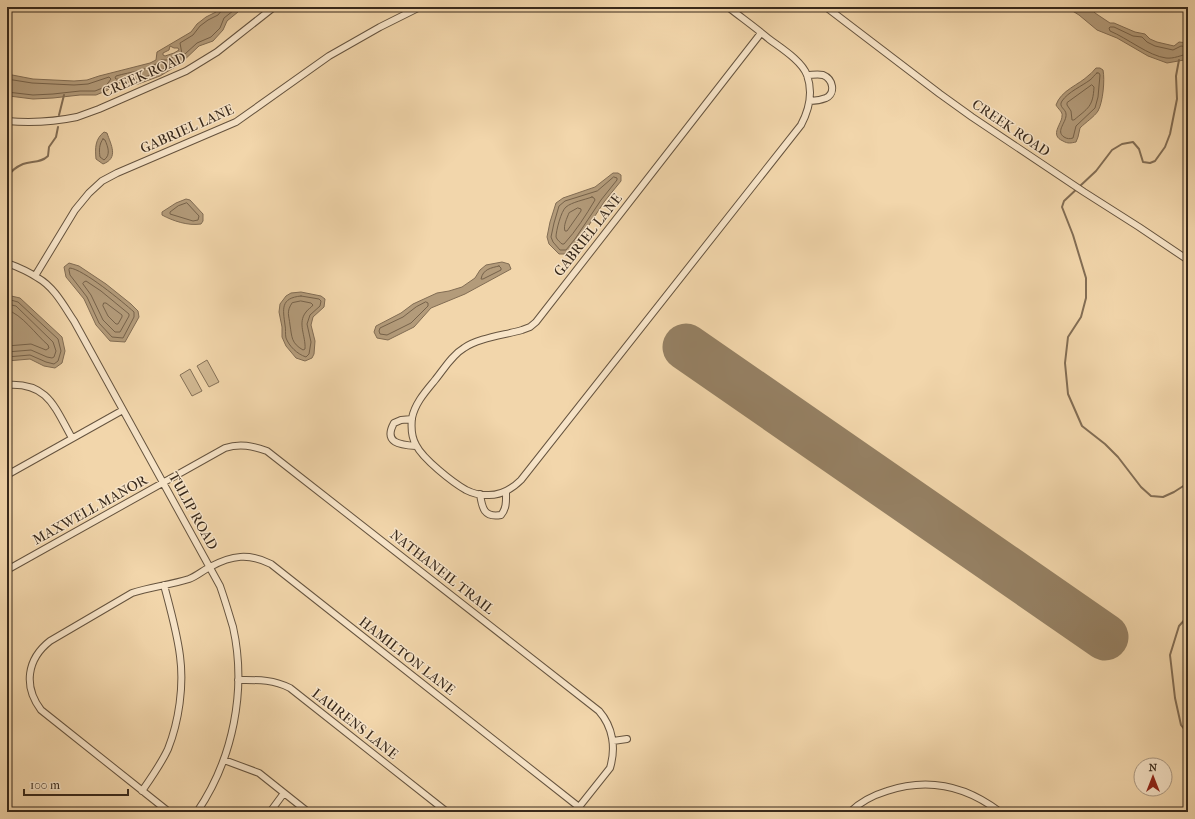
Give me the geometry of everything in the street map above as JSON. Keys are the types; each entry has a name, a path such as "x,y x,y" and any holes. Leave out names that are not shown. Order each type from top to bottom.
{"street":[{"name":"CREEK ROAD","path":"7,121 26,123 62,120 77,117 170,78 186,71 217,52 274,7"},
{"name":"GABRIEL LANE","path":"35,276 75,210 89,193 102,181 117,173 236,122 329,56 420,7"},
{"path":"728,7 802,66 807,75 816,74 824,76 831,81 831,93 827,98 810,101"},
{"name":"CREEK ROAD","path":"826,7 940,94 1072,184 1188,260"},
{"name":"GABRIEL LANE","path":"761,33 536,322 530,327 522,330 473,343 455,354 423,395 418,403 412,419 412,429 416,446 424,457 467,490 487,495 497,494 515,486 796,132 807,115 810,101 807,75"},
{"name":"TULIP ROAD","path":"7,263 39,278 63,304 74,321 220,586 232,627 237,656 237,707 235,721 224,760 209,792 197,812"},
{"path":"7,384 26,386 40,391 52,401 72,438"},
{"path":"7,475 123,410"},
{"path":"412,419 401,420 394,423 390,430 391,438 396,443 416,446"},
{"name":"NATHANEIL TRAIL","path":"163,482 216,452 232,445 253,447 267,451 599,711 609,725 613,741 612,762 610,768 577,809"},
{"name":"MAXWELL MANOR","path":"7,570 163,482"},
{"path":"480,494 482,508 487,513 494,516 501,515 505,510 506,491"},
{"name":"HAMILTON LANE","path":"169,812 41,710 32,694 29,683 32,665 40,651 50,641 132,593 188,579 210,567 239,557 255,557 272,564 577,809"},
{"path":"142,791 168,749 176,722 181,692 180,656 164,585"},
{"name":"LAURENS LANE","path":"238,680 274,681 290,688 447,812"},
{"path":"613,741 627,740"},
{"path":"224,760 259,772 308,812"},
{"path":"850,812 860,804 882,792 913,784 925,784 941,785 958,789 982,800 1000,812"},
{"path":"270,812 284,793"}],"shaded area":[{"path":"207,360 219,382 209,387 197,366"},
{"path":"190,369 202,391 192,396 180,375"}],"water":[{"path":"219,7 244,7 227,21 223,30 213,41 199,46 180,64 160,76 138,84 119,83 112,85 108,90 96,95 33,99 7,95 7,74 33,79 74,81 87,80 150,63 156,60 157,52 191,32 197,24 216,12","holes":["170,46 178,48 179,50 165,56 163,55 163,53 169,50"]},
{"path":"1066,7 1090,7 1095,13 1110,23 1145,34 1150,39 1157,42 1174,46 1179,42 1188,43 1188,57 1184,60 1167,63 1148,56 1117,38 1097,30 1079,15"},
{"path":"1096,68 1103,70 1104,74 1100,107 1098,111 1080,128 1076,142 1065,142 1057,136 1057,129 1062,115 1056,105 1058,100 1062,95 1085,79"},
{"path":"104,132 107,133 112,146 112,155 108,161 103,164 96,159 96,144"},
{"path":"613,173 618,173 621,175 621,181 604,202 578,242 568,254 559,254 549,244 547,237 556,203 563,198 595,187"},
{"path":"186,199 190,200 203,214 203,221 201,224 181,222 162,215 162,212 176,203"},
{"path":"502,262 509,264 511,269 465,294 431,308 414,327 388,340 377,338 374,332 376,326 401,313 413,304 437,293 462,287 475,278 480,270 486,265"},
{"path":"69,263 79,266 106,284 138,311 139,317 125,342 110,341 96,325 84,299 66,277 64,267"},
{"path":"301,292 321,296 325,299 324,307 313,317 311,325 315,341 314,354 312,358 305,361 296,358 286,346 282,337 279,312 280,304 286,296 291,293"},
{"path":"7,295 20,298 62,337 65,351 62,363 55,368 44,366 30,359 7,361"}],"waterway":[{"path":"1179,60 1176,76 1177,99 1170,134 1165,147 1155,161 1150,163 1143,162 1139,149 1133,142 1122,144 1112,150 1096,171 1064,201 1062,207 1073,235 1086,278 1086,298 1081,317 1068,337 1065,363 1068,394 1082,426 1105,444 1118,457 1141,487 1151,496 1163,497 1188,483"},
{"path":"59,115 64,95"},
{"path":"7,177 20,165 39,161 48,156 49,147 56,137 58,127"},
{"path":"7,199 10,212 10,220 7,226"},
{"path":"1188,616 1179,626 1170,655 1175,698 1181,725 1188,734"}],"runway":[{"path":"686,347 1105,637"}]}
